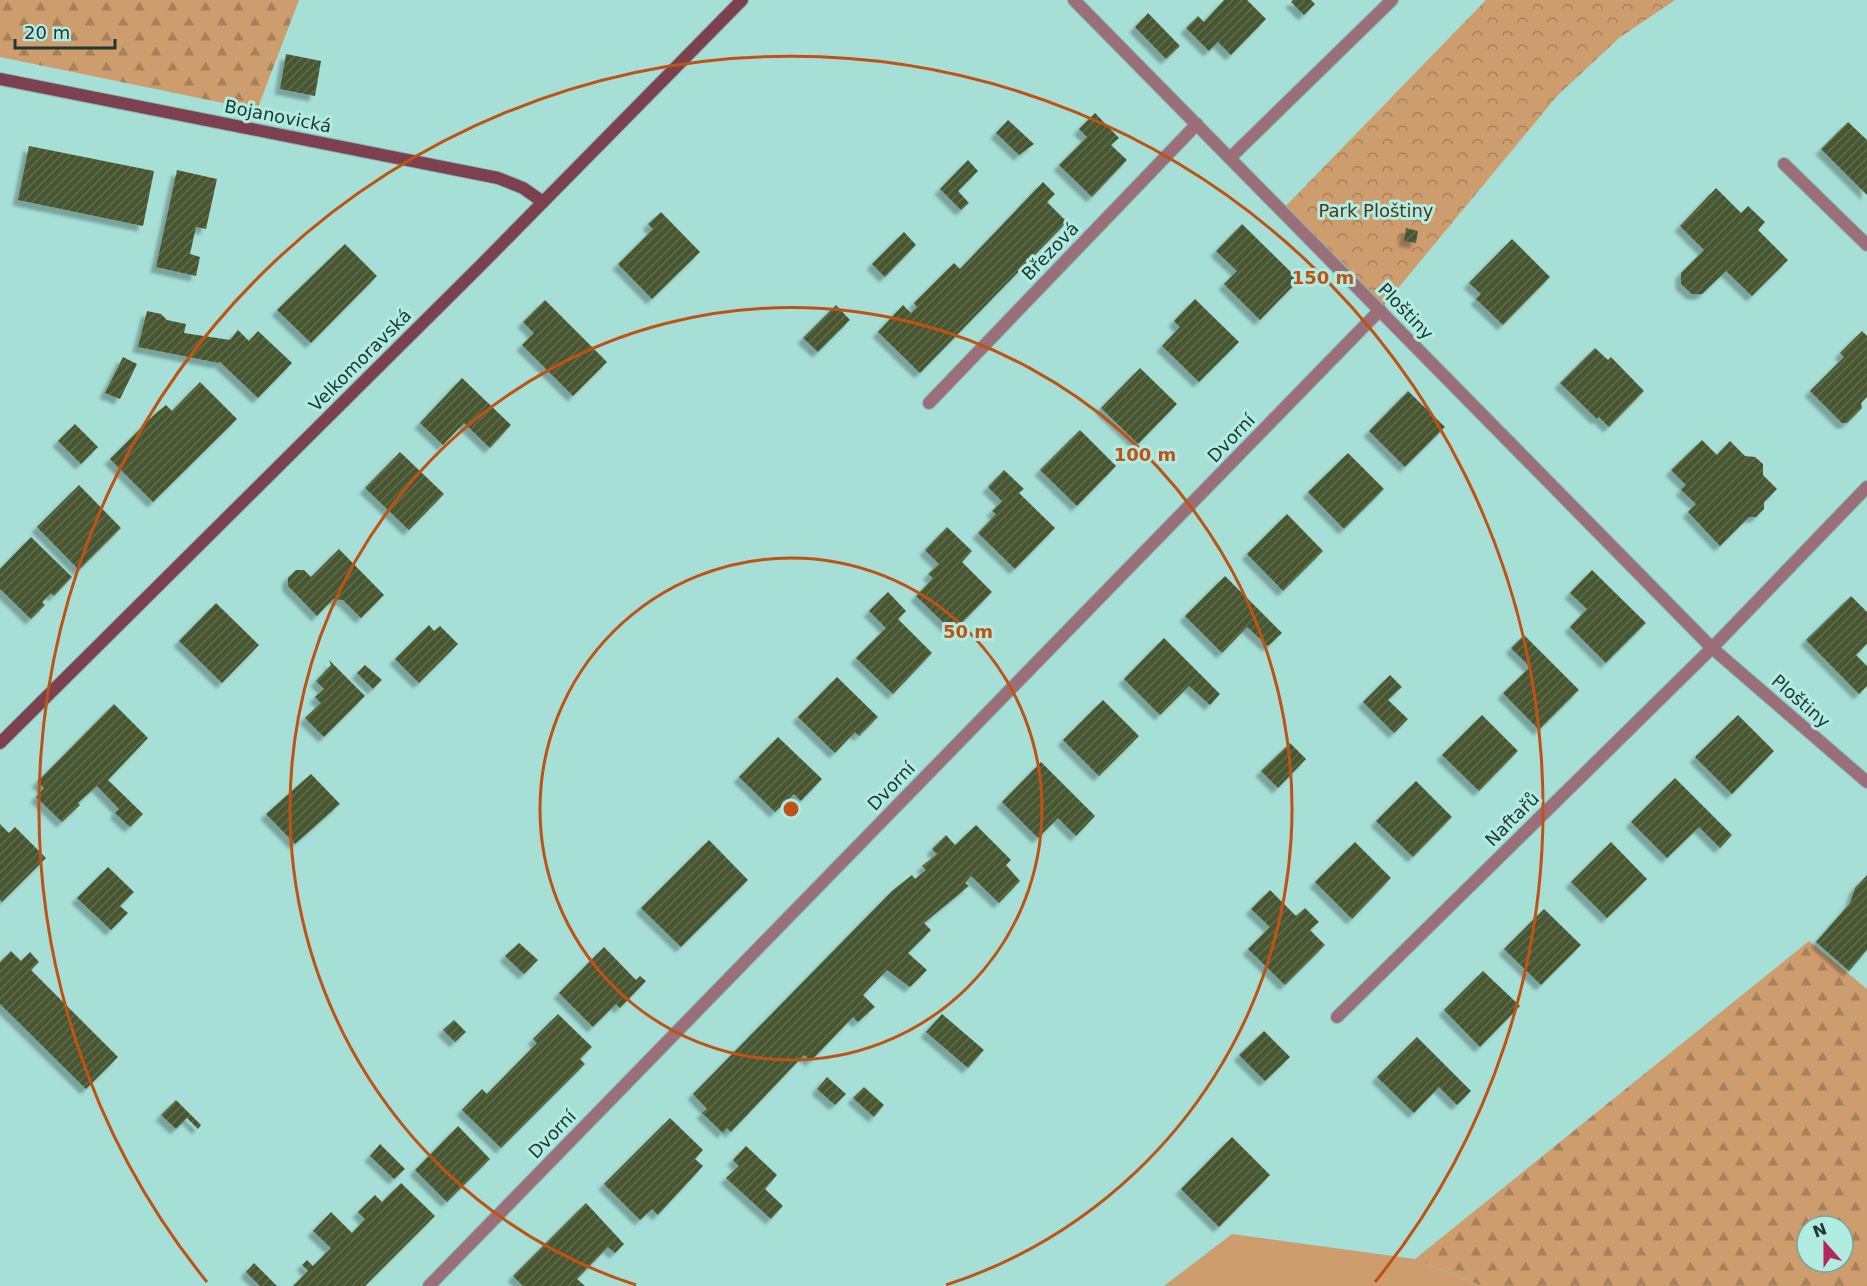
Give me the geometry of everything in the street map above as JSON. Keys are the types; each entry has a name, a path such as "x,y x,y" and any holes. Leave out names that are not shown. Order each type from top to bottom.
{"street":[{"name":"Velkomoravská","path":"0,742 543,202 742,0"},
{"name":"Ploštiny","path":"1074,0 1712,648 1867,782"},
{"path":"1230,158 1392,0"},
{"name":"Bojanovická","path":"0,79 498,178 523,188 543,202"},
{"name":"Březová","path":"929,403 1197,124"},
{"path":"1784,164 1867,245"},
{"name":"Dvorní","path":"429,1286 1380,310"},
{"path":"1712,648 1867,487"},
{"name":"Naftařů","path":"1337,1017 1712,648"}],"green space":[{"path":"0,0 299,0 257,110 0,57"},
{"name":"Park Ploštiny","path":"1486,0 1675,0 1619,38 1557,96 1380,310 1282,210"},
{"path":"1809,941 1867,989 1867,1286 1482,1286 1415,1259"},
{"path":"1232,1234 1415,1259 1482,1286 1164,1286"}],"building":[{"path":"1224,0 1247,0 1266,19 1231,55 1218,42 1209,51 1186,28 1198,16 1204,22"},
{"path":"1311,0 1315,4 1304,15 1291,2"},
{"path":"1148,13 1180,46 1166,59 1135,27"},
{"path":"286,54 321,61 315,96 280,89"},
{"path":"1095,113 1119,138 1111,145 1127,160 1092,197 1059,165 1087,137 1079,129"},
{"path":"1008,120 1034,144 1019,155 996,133"},
{"path":"1848,122 1867,140 1867,195 1821,149"},
{"path":"29,146 154,171 143,226 18,200"},
{"path":"968,160 978,171 958,191 969,203 961,210 940,189"},
{"path":"177,170 217,179 206,229 196,227 190,254 200,257 196,276 156,267"},
{"path":"1043,182 1055,194 1047,202 1067,222 920,373 878,332 903,305 911,313 917,307 914,303 954,263 960,269"},
{"path":"1716,188 1741,213 1748,206 1765,222 1758,230 1788,260 1752,296 1726,271 1702,294 1692,294 1681,284 1681,273 1704,250 1680,226"},
{"path":"661,212 700,252 652,299 618,264 653,229 648,224"},
{"path":"1242,224 1299,280 1260,320 1224,284 1237,271 1216,251"},
{"path":"1406,228 1418,231 1416,243 1404,241"},
{"path":"904,232 916,245 885,277 872,264"},
{"path":"1512,239 1550,277 1503,325 1476,299 1481,294 1469,283"},
{"path":"345,244 377,276 311,343 277,310"},
{"path":"1195,299 1239,342 1199,382 1162,346 1180,327 1174,321"},
{"path":"545,300 607,362 573,396 522,345 534,333 523,322"},
{"path":"836,305 850,320 818,352 803,338"},
{"path":"147,311 161,314 167,320 186,324 184,333 230,340 238,330 249,341 258,331 292,363 258,398 219,361 219,363 138,347"},
{"path":"1862,331 1867,336 1867,397 1861,403 1862,408 1847,423 1842,423 1810,391 1844,357 1840,353"},
{"path":"1595,348 1608,360 1611,357 1644,391 1609,427 1599,417 1597,419 1560,383"},
{"path":"123,357 137,364 120,399 105,393"},
{"path":"1140,368 1177,404 1138,444 1101,408"},
{"path":"462,378 511,425 490,448 464,423 443,445 420,423"},
{"path":"200,382 237,419 153,502 110,459 155,414 166,405 172,411"},
{"path":"1408,391 1445,427 1405,467 1369,431"},
{"path":"75,424 98,447 81,464 58,441"},
{"path":"1080,430 1116,466 1077,506 1040,470"},
{"path":"1702,440 1717,455 1730,441 1745,456 1755,457 1763,464 1763,475 1777,489 1764,502 1764,509 1756,517 1749,517 1720,546 1688,512 1696,504 1681,490 1686,485 1671,470"},
{"path":"400,452 444,494 409,530 365,488"},
{"path":"1348,453 1384,489 1344,529 1308,492"},
{"path":"1004,470 1024,489 1019,493 1055,528 1015,569 978,533 996,514 992,511 1002,501 988,487"},
{"path":"79,485 121,528 79,570 37,527"},
{"path":"1287,514 1323,551 1283,591 1247,554"},
{"path":"947,527 972,551 962,562 992,592 953,632 916,596 933,578 928,574 939,564 925,550"},
{"path":"31,537 72,577 54,596 51,593 42,602 45,605 31,619 0,589 0,569"},
{"path":"339,549 384,595 361,618 343,600 333,599 317,616 288,586 288,578 296,570 304,570 311,577"},
{"path":"1592,570 1646,623 1606,663 1570,627 1587,609 1570,593"},
{"path":"1225,576 1282,633 1268,646 1247,627 1222,653 1185,616"},
{"path":"888,592 906,611 898,619 932,653 893,694 856,658 886,628 869,611"},
{"path":"1851,596 1867,612 1867,644 1856,655 1867,666 1867,686 1859,694 1806,640"},
{"path":"216,603 259,645 222,683 179,641"},
{"path":"429,625 434,631 440,626 458,644 419,683 395,659"},
{"path":"1524,635 1579,690 1539,730 1503,693 1530,667 1511,648"},
{"path":"1164,638 1220,694 1210,705 1189,686 1160,715 1124,679"},
{"path":"329,660 365,696 324,737 305,718 321,703 315,697 324,689 316,681 331,665"},
{"path":"365,665 382,680 373,689 357,673"},
{"path":"1390,675 1402,687 1388,700 1408,719 1394,733 1363,702"},
{"path":"837,677 878,717 859,736 855,732 835,753 798,717"},
{"path":"1103,700 1139,736 1099,776 1063,740"},
{"path":"114,704 148,738 108,780 143,814 130,827 115,813 119,809 97,786 62,822 36,797 44,788 37,782"},
{"path":"1482,715 1518,751 1479,791 1442,755"},
{"path":"1738,715 1774,751 1732,794 1695,757"},
{"path":"778,737 822,779 801,801 794,794 775,812 739,777"},
{"path":"1290,743 1306,759 1278,788 1261,771"},
{"path":"1041,762 1095,816 1076,836 1058,818 1038,838 1002,802"},
{"path":"311,774 340,804 295,844 266,814"},
{"path":"1675,778 1732,835 1720,848 1699,827 1667,858 1631,822"},
{"path":"1416,781 1452,817 1413,857 1376,821"},
{"path":"0,824 9,833 15,827 46,858 2,902 0,900"},
{"path":"976,825 1011,860 1006,865 1020,881 999,903 971,876 965,883 969,886 924,923 931,930 908,953 927,970 910,987 887,970 863,995 875,1007 858,1022 853,1017 811,1061 804,1055 731,1132 727,1128 723,1133 702,1113 707,1109 693,1094 892,891 912,875 915,879 926,870 922,866 937,854 932,849 946,835 955,845"},
{"path":"709,840 748,880 681,947 641,908"},
{"path":"1355,842 1391,878 1352,919 1315,882"},
{"path":"1611,842 1647,879 1607,918 1571,882"},
{"path":"108,867 134,892 120,906 128,913 111,930 77,898"},
{"path":"1867,875 1867,950 1849,971 1816,942 1850,903 1855,888"},
{"path":"1270,890 1296,916 1305,908 1319,922 1310,930 1325,945 1285,985 1248,949 1270,927 1251,909"},
{"path":"1544,909 1581,945 1541,985 1504,949"},
{"path":"519,943 538,960 524,974 505,956"},
{"path":"604,947 636,980 640,976 646,981 620,1008 616,1004 593,1027 559,993"},
{"path":"11,951 21,961 30,952 39,962 31,970 118,1057 86,1089 0,1004 0,962"},
{"path":"1483,971 1520,1006 1480,1047 1444,1010"},
{"path":"558,1014 592,1047 580,1059 585,1064 501,1148 462,1110 482,1089 487,1094 537,1043 533,1039"},
{"path":"942,1014 984,1050 968,1068 926,1032"},
{"path":"454,1020 466,1032 455,1042 443,1030"},
{"path":"1264,1031 1290,1057 1265,1081 1239,1055"},
{"path":"1417,1037 1471,1091 1457,1105 1439,1087 1414,1113 1377,1077"},
{"path":"827,1077 846,1094 835,1105 817,1089"},
{"path":"864,1087 884,1105 874,1117 853,1098"},
{"path":"176,1100 201,1125 198,1129 187,1118 176,1129 161,1115"},
{"path":"670,1118 703,1150 695,1159 703,1166 658,1215 652,1209 640,1220 604,1184"},
{"path":"458,1126 490,1159 447,1202 415,1170"},
{"path":"1232,1137 1270,1175 1219,1227 1181,1189"},
{"path":"380,1144 405,1169 394,1179 370,1156"},
{"path":"746,1146 777,1175 765,1189 783,1206 771,1219 726,1178 739,1166 733,1160"},
{"path":"401,1183 435,1216 365,1286 293,1286 308,1271 302,1265 307,1260 313,1266 331,1248 313,1231 331,1212 352,1233 365,1219 358,1212 375,1195 382,1202"},
{"path":"586,1203 624,1244 615,1253 608,1247 577,1279 585,1286 523,1286 513,1276"},
{"path":"254,1263 277,1286 260,1286 246,1272"}]}
